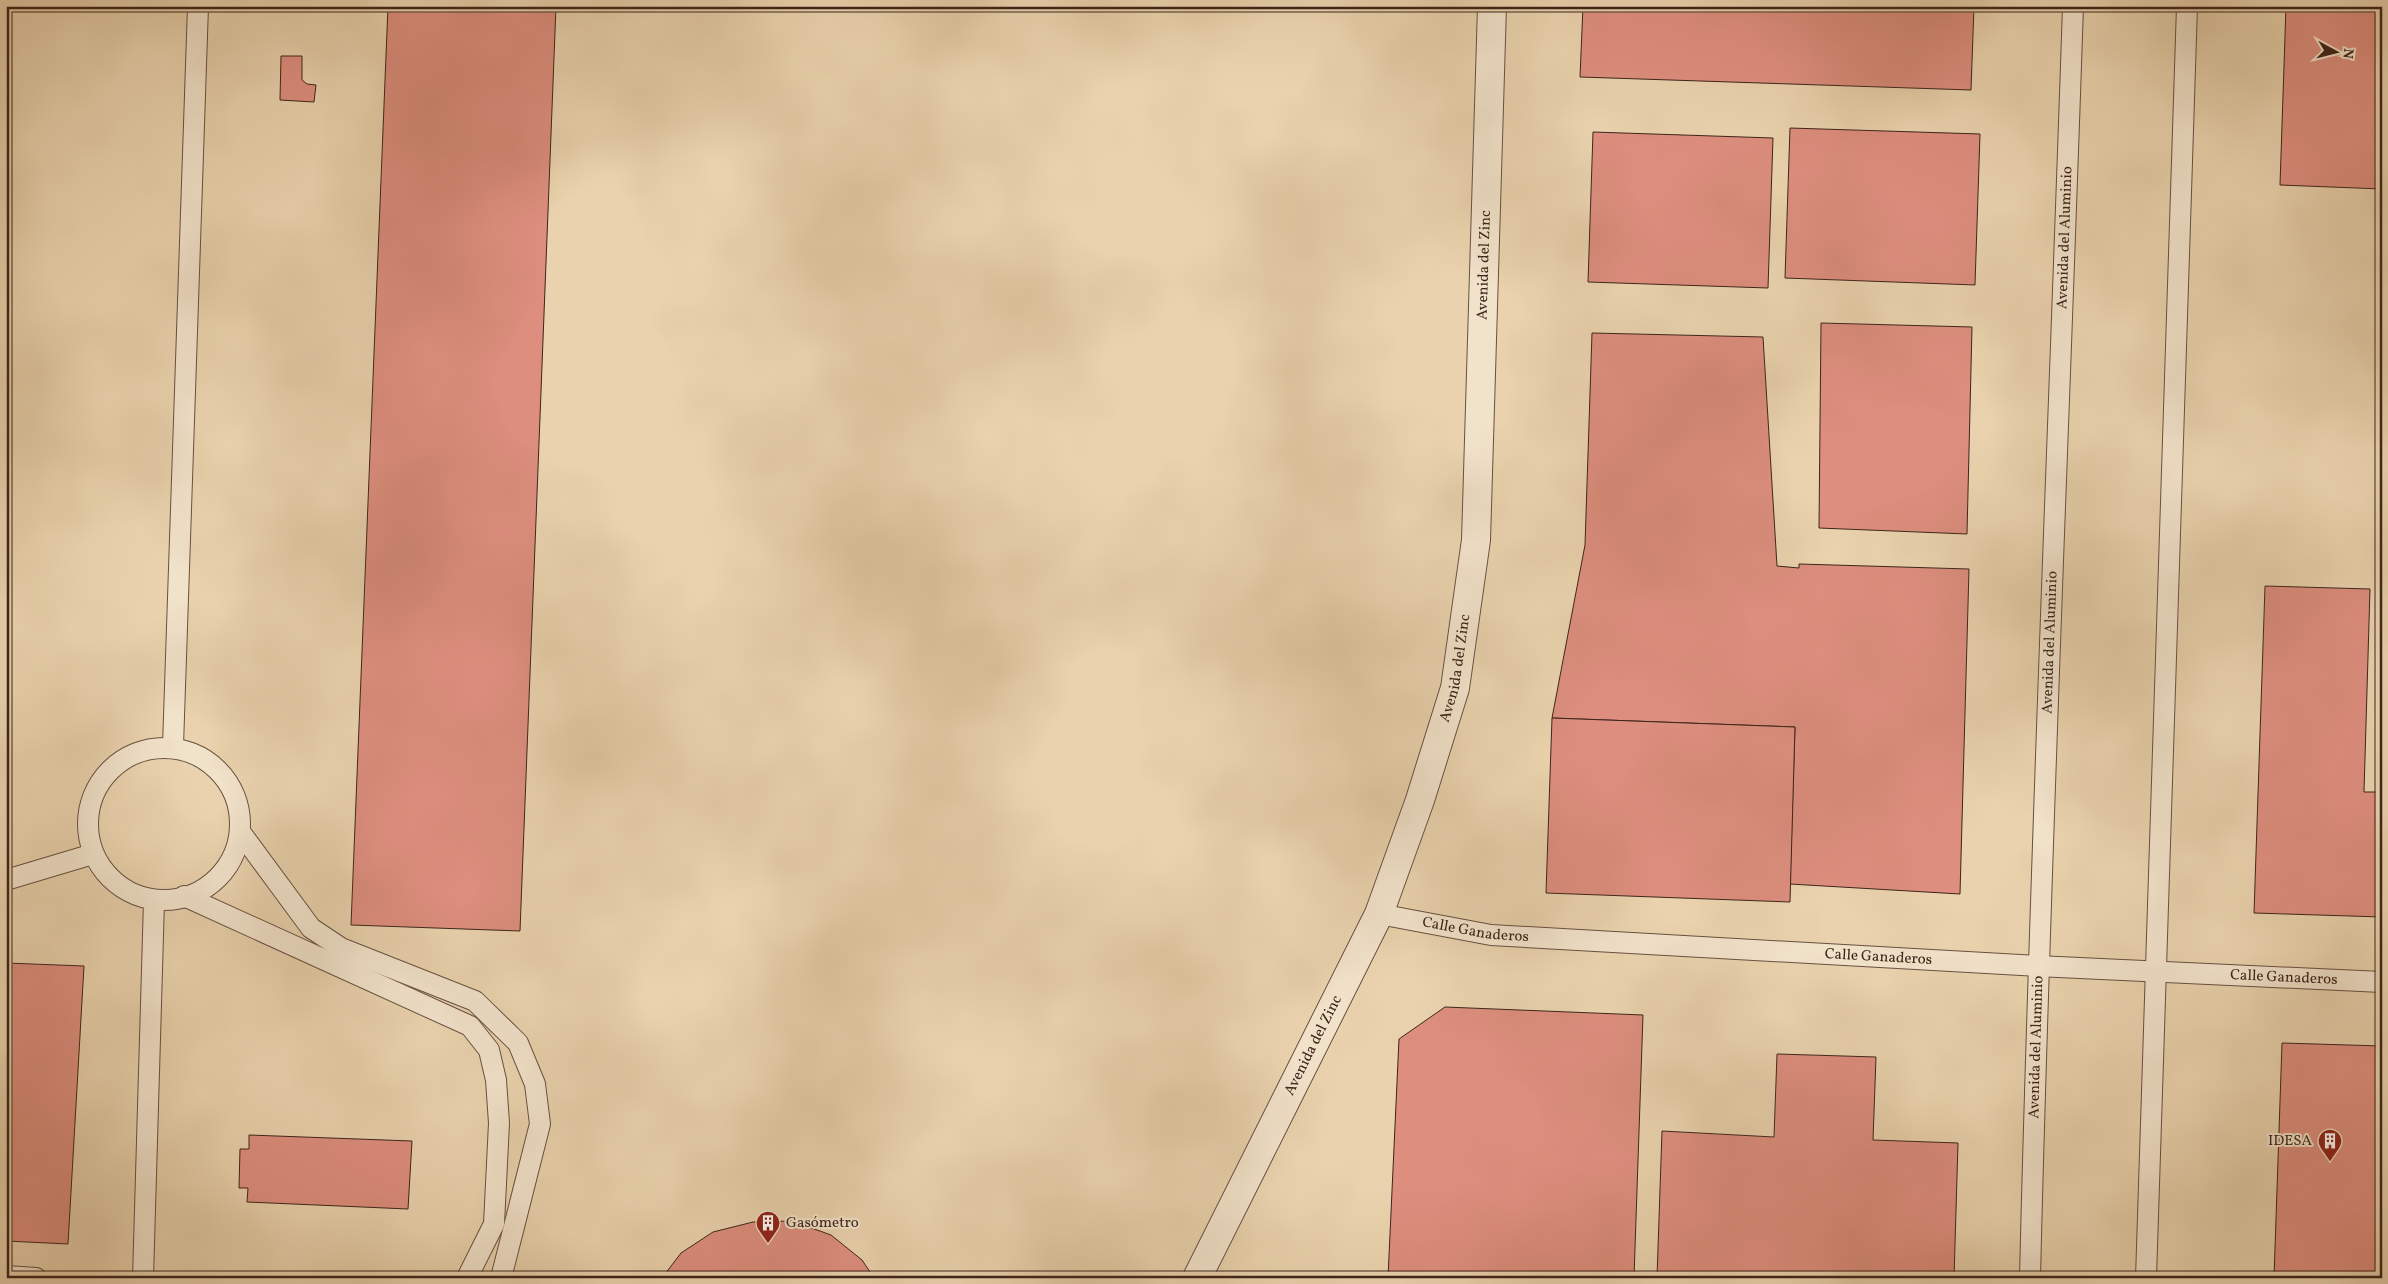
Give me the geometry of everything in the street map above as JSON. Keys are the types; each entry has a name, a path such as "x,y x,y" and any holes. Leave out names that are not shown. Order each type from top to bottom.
{"street":[{"name":"Avenida del Zinc","path":"1197,1278 1379,914 1420,800 1455,688 1476,540 1492,6"}],"lane":[{"path":"173,746 198,6"},
{"name":"Avenida del Aluminio","path":"2030,1278 2037,966 2060,427 2073,6"},
{"path":"2146,1278 2187,6"},
{"path":"241,833 226,870 194,895 154,901 117,886 93,854 87,814 102,777 134,752 173,746 211,761 235,793 241,833 311,928 341,948 475,1002 518,1043 534,1084 540,1124 501,1278"},
{"path":"6,880 93,854"},
{"path":"184,896 470,1026 488,1050 496,1080 499,1123 494,1224 467,1278"},
{"path":"143,1278 154,901"},
{"name":"Calle Ganaderos","path":"1379,914 1491,935 2037,966 2382,982"},
{"path":"6,1276 36,1278"}],"building":[{"path":"388,6 556,6 520,931 351,925"},
{"path":"1583,6 1974,6 1971,90 1580,77"},
{"path":"2286,6 2382,6 2382,189 2280,185"},
{"path":"281,56 302,56 302,80 307,84 316,85 314,102 280,100"},
{"path":"1790,128 1980,134 1975,285 1785,278"},
{"path":"1593,132 1773,138 1768,288 1588,282"},
{"path":"1821,323 1972,327 1967,534 1819,528"},
{"path":"1592,333 1763,337 1777,566 1799,568 1799,564 1969,569 1960,894 1790,884 1795,727 1552,718 1585,545"},
{"path":"2265,586 2370,589 2364,792 2382,792 2382,917 2254,913"},
{"path":"1552,718 1795,727 1790,902 1546,893"},
{"path":"6,963 84,966 68,1244 6,1241"},
{"path":"1445,1007 1643,1015 1634,1278 1388,1278 1399,1039"},
{"name":"IDESA","path":"2282,1043 2382,1046 2382,1278 2274,1278"},
{"path":"1777,1054 1876,1057 1873,1140 1958,1143 1954,1278 1657,1278 1662,1131 1774,1137"},
{"path":"249,1135 412,1141 408,1209 247,1202 248,1188 239,1188 240,1149 249,1149"},
{"name":"Gasómetro","path":"792,1221 831,1235 862,1260 874,1278 662,1278 681,1253 713,1232 753,1222"}],"place":[{"name":"IDESA","path":"2330,1162"},
{"name":"Gasómetro","path":"768,1244"}]}
